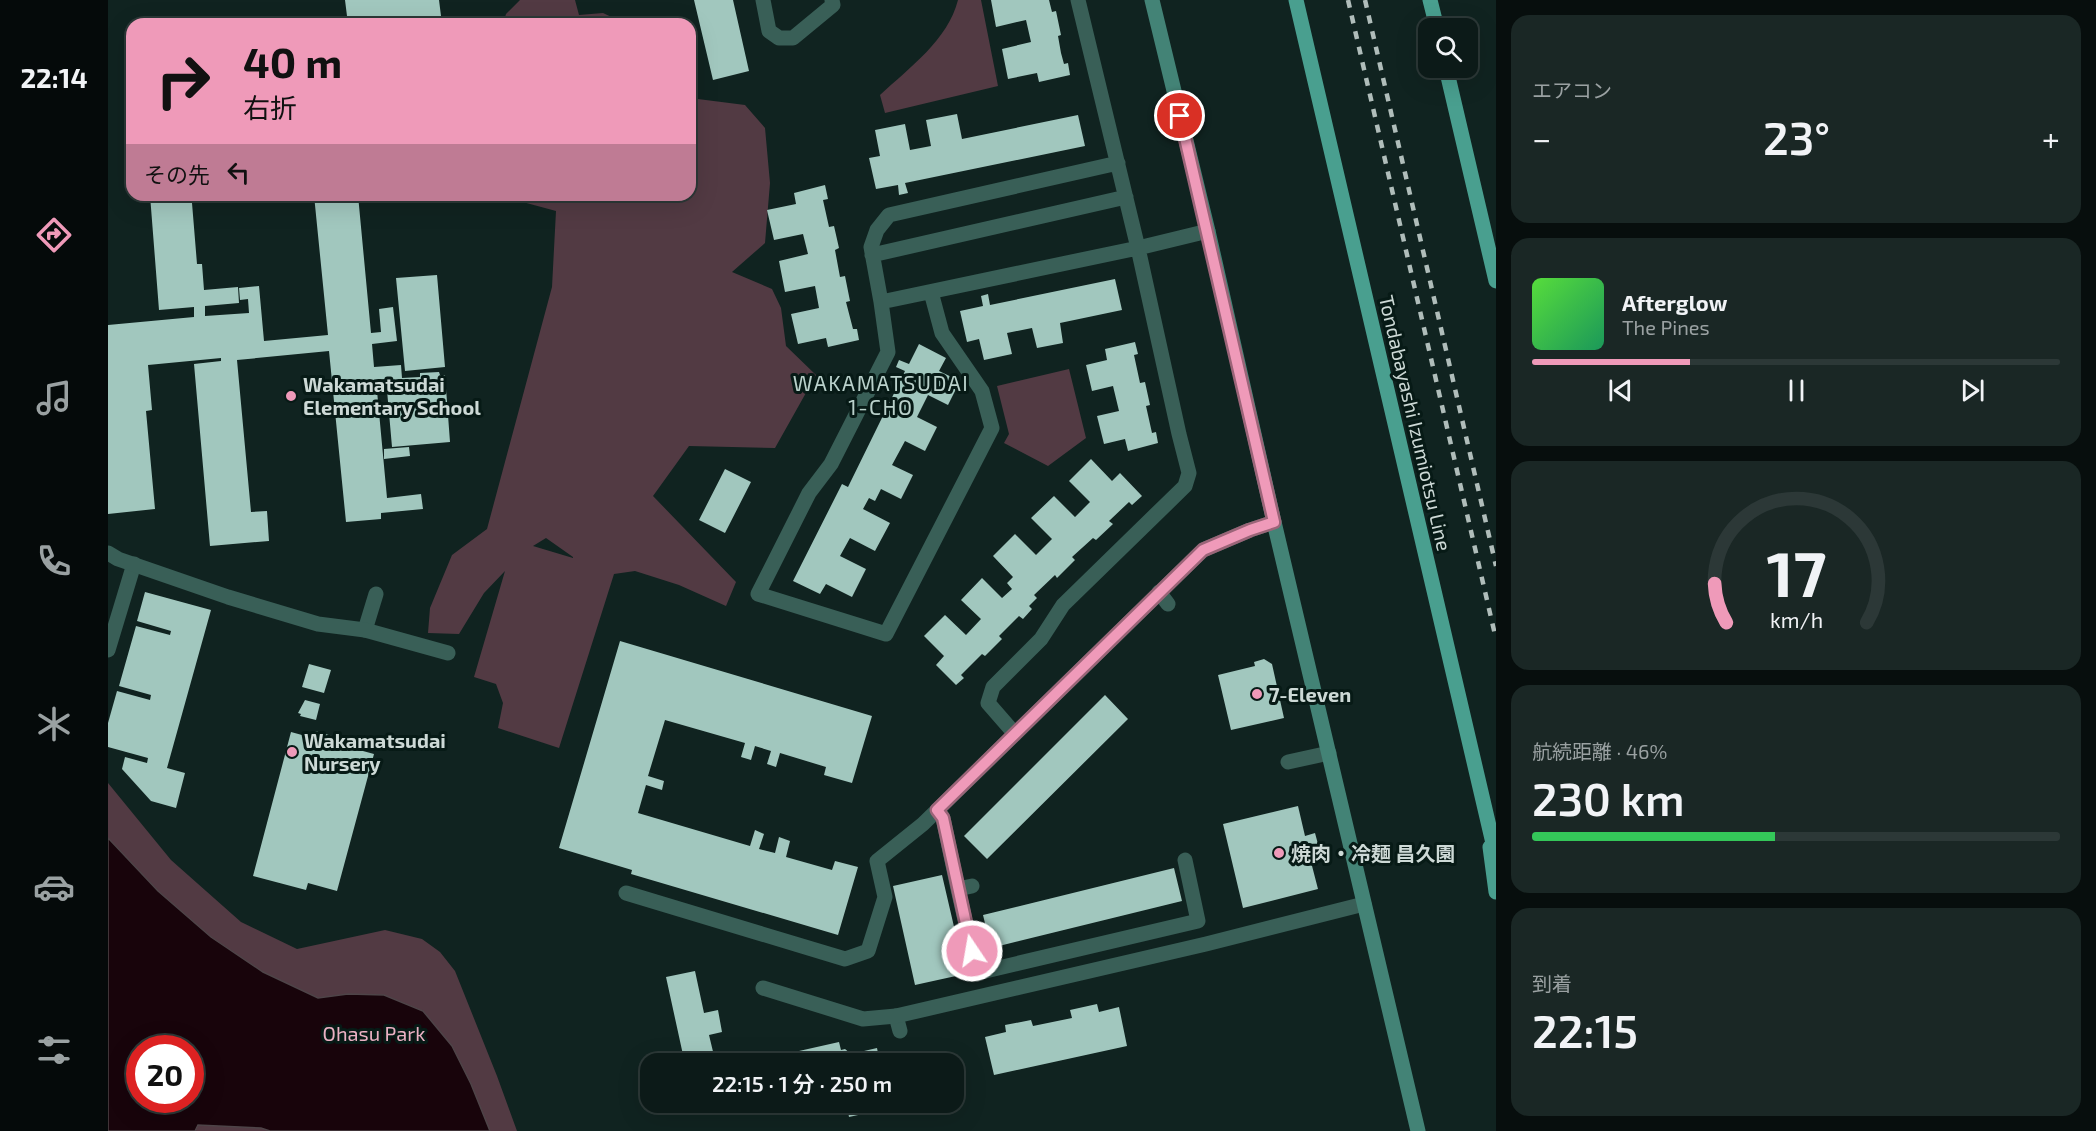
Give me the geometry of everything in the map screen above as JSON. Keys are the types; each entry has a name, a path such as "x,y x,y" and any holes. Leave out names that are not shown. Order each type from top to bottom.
{"main road":[{"name":"Tondabayashi Izumiotsu Line","path":"1296,0 1496,856"},
{"path":"1430,0 1434,18"},
{"path":"1448,78 1496,280"},
{"path":"1482,796 1496,892"}],"street":[{"path":"763,0 769,31 779,38 793,38 833,5 832,0"},
{"path":"1015,734 988,703 993,687 1041,639 1063,605 1185,486 1190,473 1078,0"},
{"path":"1152,0 1418,1131"},
{"path":"932,292 942,333 982,391 992,428 886,634 758,594 809,493 831,464 888,352 871,247 877,230 889,215 1118,163"},
{"path":"872,255 1126,196"},
{"path":"881,302 1208,231"},
{"path":"626,893 845,959 868,951 885,897 877,861 937,810 1015,734 1163,598 1203,550 1274,522"},
{"path":"108,553 228,597 318,624 364,630 448,653"},
{"path":"108,650 134,564"},
{"path":"364,630 376,594"},
{"path":"1288,762 1329,753"},
{"path":"937,810 943,818 965,887 977,973 1198,921 1185,860"},
{"path":"763,988 863,1019 898,1023 1365,904"}],"green space":[{"path":"520,0 575,0 579,15 603,13 614,18 505,18"},
{"path":"958,0 981,0 998,86 885,113 880,95 937,41 946,28"},
{"path":"696,99 745,105 765,128 770,183 765,243 732,272 772,289 781,308 786,346 816,375 775,448 689,446 653,496 736,582 726,606 679,585 635,571 614,574 559,748 498,728 503,703 496,684 474,677 505,571 484,593 459,634 428,633 430,608 452,555 487,529 552,287 556,211 519,201 696,201","holes":["546,538 573,558 533,546"]},
{"path":"1069,369 1086,438 1048,466 1004,443 1009,434 997,386"},
{"name":"Ohasu Park","path":"108,783 171,860 241,922 297,949 385,930 422,939 440,952 455,971 517,1131 108,1131"}],"shaded area":[{"name":"Ohasu Park","path":"108,838 158,891 211,937 263,972 318,998 348,994 384,995 423,1011 452,1046 471,1084 490,1131 270,1131 261,1128 198,1125 195,1131 108,1131"}],"building":[{"path":"345,0 439,0 441,18 347,18"},
{"path":"694,0 733,0 749,71 713,80"},
{"path":"991,0 1049,0 1052,12 1056,11 1061,35 1058,36 1061,53 1064,64 1068,63 1070,75 1039,82 1037,73 1008,79 1002,49 1031,42 1026,20 996,27"},
{"path":"957,114 962,139 1078,115 1085,146 905,183 908,193 899,195 898,185 876,189 869,158 880,156 875,130 905,124 910,150 931,146 926,120"},
{"path":"825,185 828,199 823,200 829,227 834,226 839,248 835,250 840,277 845,276 850,301 846,302 853,329 857,329 859,340 828,347 826,338 798,344 791,314 819,308 815,286 785,292 779,261 808,254 803,234 774,240 767,210 796,204 794,193"},
{"path":"150,201 208,201 192,203 197,264 202,264 204,290 238,287 239,303 205,306 205,316 249,313 248,299 240,300 239,288 259,286 264,341 328,335 315,201 359,201 371,333 381,332 379,309 393,307 397,341 372,344 374,367 401,365 402,378 420,377 420,373 439,372 440,375 445,375 450,442 392,447 386,379 376,380 387,498 421,494 423,509 381,513 381,519 346,522 329,351 237,360 251,512 267,511 269,541 210,546 194,364 221,361 221,358 148,365 152,410 146,411 155,509 108,514 108,325 194,317 194,307 159,310"},
{"path":"437,275 445,367 405,371 396,278"},
{"path":"1115,279 1122,310 1060,323 1063,343 1037,348 1032,328 1007,333 1012,354 984,360 979,339 967,342 960,311 983,306 981,296 988,294 990,305"},
{"path":"1135,342 1138,354 1134,355 1140,383 1145,382 1150,405 1146,406 1152,433 1156,432 1158,443 1128,451 1125,439 1104,444 1097,416 1119,411 1113,386 1092,391 1086,365 1107,360 1105,349"},
{"path":"919,344 946,358 939,371 960,381 948,405 928,395 917,417 937,427 925,451 905,441 892,465 913,475 901,499 881,489 875,501 869,498 863,509 890,523 875,551 850,538 840,556 866,569 852,597 826,584 820,594 793,581 842,484 848,487 905,371 896,367 899,360 909,364"},
{"path":"409,447 410,456 384,459 384,449"},
{"path":"1091,459 1112,481 1120,473 1142,496 1132,505 1129,502 1109,521 1113,524 1096,540 1093,538 1072,557 1075,560 1057,578 1055,575 1034,595 1037,598 1029,606 1032,609 1023,619 1019,616 999,636 1002,639 985,656 982,654 961,675 964,678 956,685 936,665 944,656 924,636 945,615 966,635 981,619 961,600 982,578 1002,598 1012,589 1007,583 1013,577 993,556 1015,534 1036,555 1052,539 1031,518 1054,496 1075,517 1090,502 1069,481"},
{"path":"725,469 751,482 725,533 699,520"},
{"path":"145,592 211,610 167,768 185,773 176,808 151,801 122,769 125,757 147,763 148,758 108,747 108,723 117,691 150,700 151,695 119,686 136,626 170,635 171,631 137,621"},
{"path":"620,641 872,716 852,783 824,775 826,767 780,753 776,767 767,764 771,751 755,746 751,760 741,757 745,743 665,720 648,776 664,781 662,790 646,785 638,813 750,846 755,830 764,834 759,849 775,853 779,837 790,841 786,857 832,870 835,861 858,867 838,935 631,874 632,870 559,848"},
{"path":"1264,659 1272,664 1284,718 1231,730 1218,675 1255,666 1254,662"},
{"path":"309,664 331,670 324,693 302,687"},
{"path":"1105,695 1128,719 987,859 964,836"},
{"path":"305,700 320,704 316,720 300,716 301,714 298,713"},
{"path":"315,731 339,738 337,744 374,754 337,891 308,883 306,890 253,876 291,732 313,738"},
{"path":"1298,806 1305,836 1315,833 1322,859 1311,862 1318,889 1243,908 1223,824"},
{"path":"1174,868 1182,901 991,948 983,915"},
{"path":"942,875 965,974 915,985 893,886"},
{"path":"695,971 704,1013 718,1010 722,1032 709,1035 713,1053 683,1053 666,977"},
{"path":"1097,1004 1099,1012 1119,1007 1127,1046 994,1075 985,1037 1006,1032 1005,1025 1031,1020 1033,1026 1072,1018 1070,1010"},
{"path":"839,1042 841,1050 845,1049 850,1053 799,1053 799,1051"},
{"path":"877,1048 878,1053 855,1053"},
{"path":"848,1113 867,1113 849,1117"}],"railway":[{"path":"1348,0 1496,639"},
{"path":"1365,0 1496,566"}],"place":[{"name":"Wakamatsudai Elementary School","path":"291,396"},
{"name":"7-Eleven","path":"1257,694"},
{"name":"Wakamatsudai Nursery","path":"292,752"},
{"name":"焼肉・冷麺 昌久園","path":"1279,853"}],"district":[{"name":"WAKAMATSUDAI 1-CHO","path":"881,394"}],"route":[{"path":"972,951 943,818 937,810 1203,550 1274,522 1180,116"}]}
